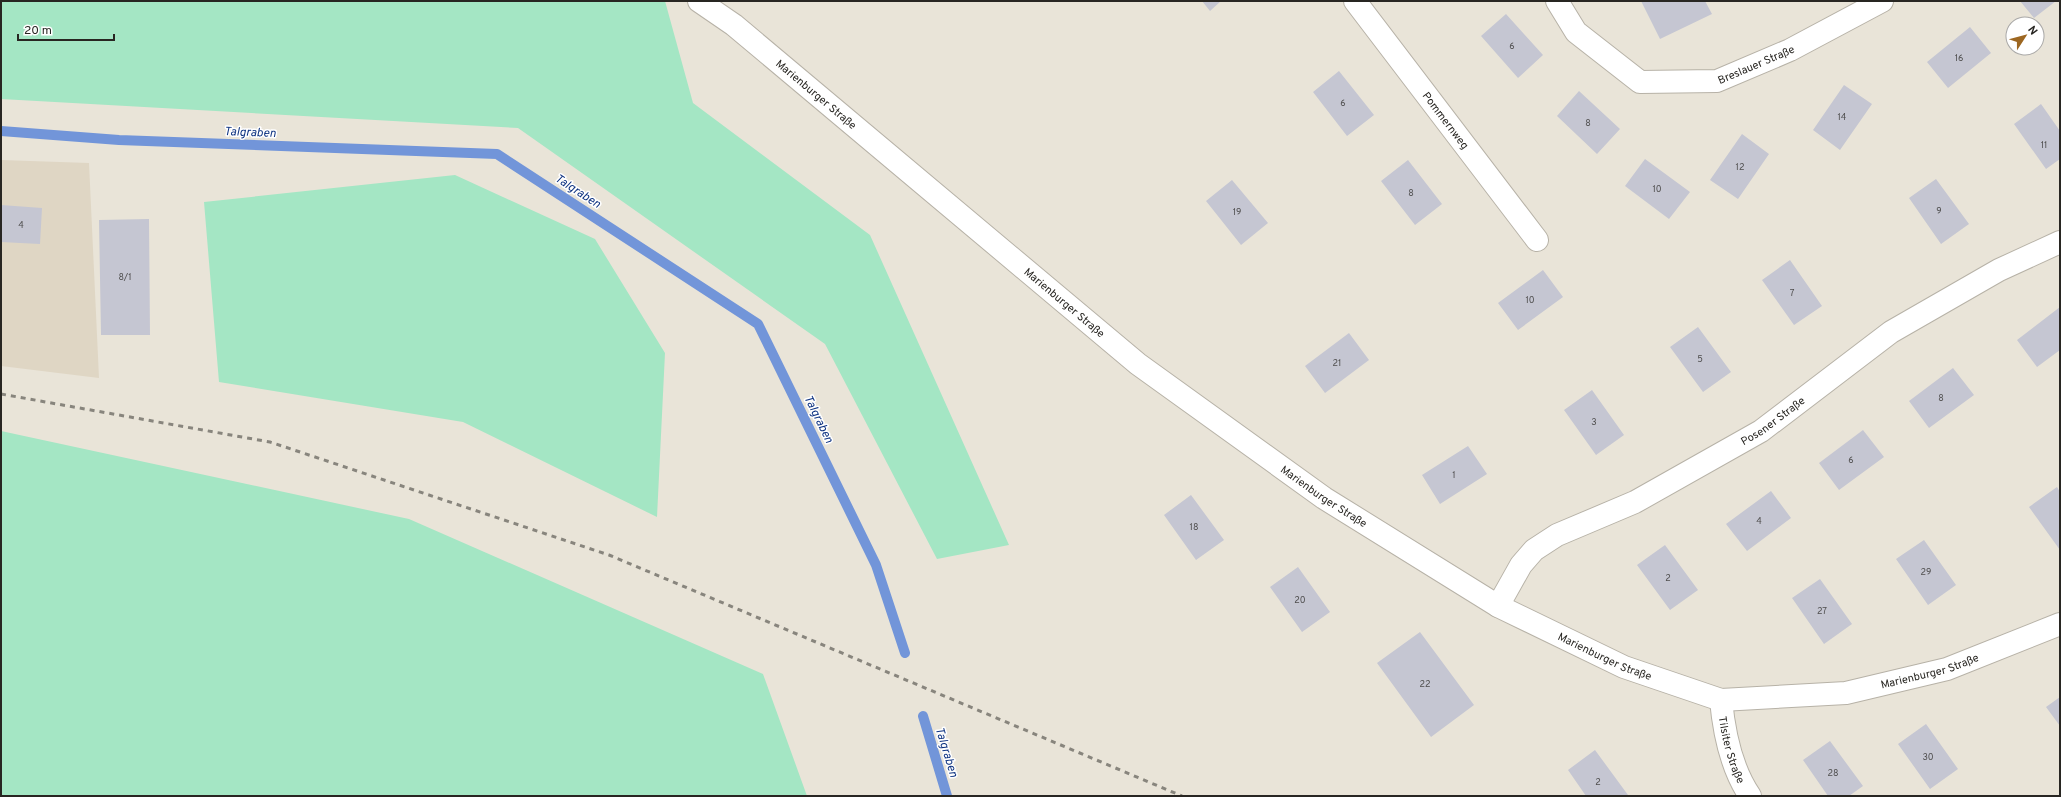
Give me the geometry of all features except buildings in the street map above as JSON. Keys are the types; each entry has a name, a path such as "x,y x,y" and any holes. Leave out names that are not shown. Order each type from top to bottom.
{"street":[{"name":"Marienburger Straße","path":"699,1 734,25 1138,364 1324,498 1498,606 1624,667 1721,700 1846,694 1947,669 2060,624"},
{"name":"Pommernweg","path":"1355,1 1537,240"},
{"name":"Breslauer Straße","path":"1557,1 1576,32 1640,82 1717,81 1790,50 1882,1"},
{"name":"Posener Straße","path":"1498,606 1521,565 1534,550 1557,535 1635,502 1760,430 1891,332 1999,270 2060,242"},
{"name":"Tilsiter Straße","path":"1721,700 1724,733 1744,786 1750,796"}],"shaded area":[{"path":"1,160 89,163 99,378 1,366"}],"green space":[{"path":"1,1 665,1 693,103 870,235 1009,545 937,559 825,344 518,128 1,99"},
{"path":"455,175 595,239 665,353 657,517 463,422 219,382 204,202"},
{"path":"1,431 409,519 763,674 807,796 1,796"}],"waterway":[{"name":"Talgraben","path":"1,131 119,140 497,154 758,324 876,565 905,653"},
{"name":"Talgraben","path":"923,716 947,796"}],"railway":[{"path":"1,394 270,442 609,555 1182,796"}]}
